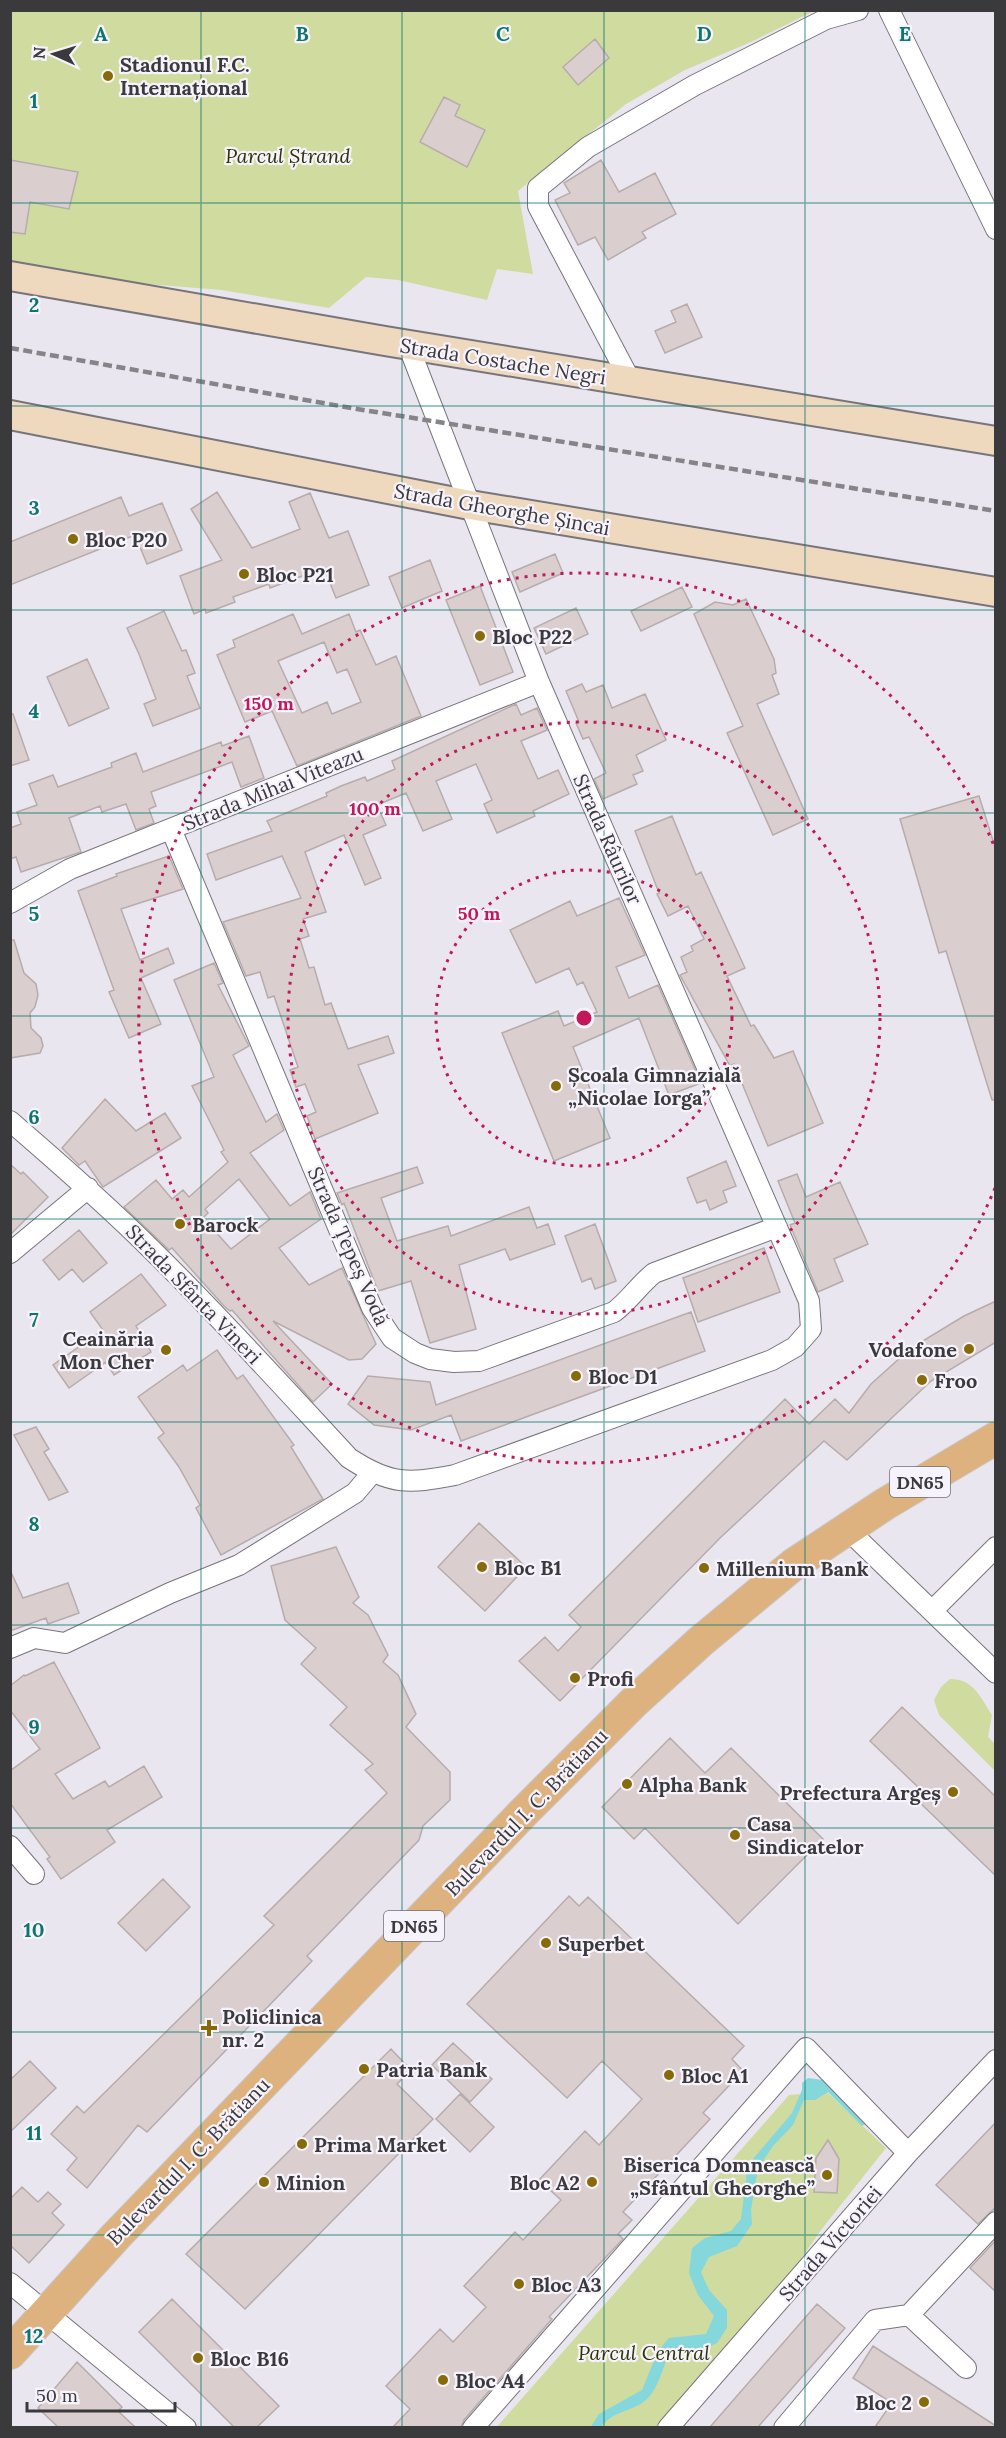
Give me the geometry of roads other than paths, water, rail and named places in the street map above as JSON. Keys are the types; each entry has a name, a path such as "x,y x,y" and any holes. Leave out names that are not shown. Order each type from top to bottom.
{"main road":[{"name":"Strada Costache Negri","path":"10,276 408,345 996,441"},
{"name":"Strada Gheorghe Șincai","path":"10,415 470,505 996,592"},
{"name":"Bulevardul I. C. Brătianu","path":"10,2353 124,2228 377,1964 633,1703 745,1603 793,1565 846,1528 941,1468 996,1438"}],"street":[{"path":"631,381 538,206 538,188 588,147 695,85 826,19 858,10"},
{"path":"889,10 996,229"},
{"name":"Strada Râurilor","path":"408,345 539,681 809,1301 811,1329"},
{"name":"Strada Mihai Viteazu","path":"11,899 70,869 539,681"},
{"name":"Strada Țepeș Vodă","path":"171,829 372,1308 392,1338 415,1353 430,1359 454,1362 479,1361 614,1312 626,1304 644,1281 654,1273 777,1227"},
{"name":"Strada Sfânta Vineri","path":"10,1121 88,1188 227,1326 350,1458 372,1473 402,1482 423,1481 454,1475 772,1360 795,1347 811,1329"},
{"path":"10,1253 88,1188"},
{"path":"10,1648 34,1638 65,1643 170,1593 239,1564 355,1493 372,1473"},
{"path":"846,1528 996,1673"},
{"path":"932,1611 996,1547"},
{"path":"10,1846 34,1874"},
{"path":"473,2427 806,2048 908,2153"},
{"name":"Strada Victoriei","path":"668,2427 908,2153 996,2060"},
{"path":"784,2427 875,2320 909,2315 996,2222"},
{"path":"10,2283 45,2314 186,2427"},
{"path":"909,2315 966,2368"}],"water":[{"path":"808,2078 830,2081 870,2122 862,2126 828,2092 815,2100 804,2100 793,2125 773,2146 758,2168 751,2210 752,2224 737,2246 709,2257 701,2272 709,2290 727,2310 727,2328 717,2343 704,2349 684,2348 669,2353 657,2384 646,2400 611,2418 601,2427 590,2428 599,2414 642,2390 658,2351 669,2338 706,2334 714,2316 698,2295 689,2273 692,2248 705,2238 731,2231 741,2219 748,2165 792,2113 802,2090 802,2083"}],"railway":[{"path":"10,348 357,409 996,511"}],"place":[{"name":"Stadionul F.C. Internațional","path":"108,76"},
{"name":"Bloc P20","path":"73,539"},
{"name":"Bloc P21","path":"244,574"},
{"name":"Bloc P22","path":"480,636"},
{"name":"Școala Gimnazială „Nicolae Iorga”","path":"556,1086"},
{"name":"Barock","path":"180,1224"},
{"name":"Vodafone","path":"969,1349"},
{"name":"Ceainăria Mon Cher","path":"166,1350"},
{"name":"Bloc D1","path":"576,1376"},
{"name":"Froo","path":"922,1380"},
{"name":"Bloc B1","path":"482,1567"},
{"name":"Millenium Bank","path":"704,1568"},
{"name":"Profi","path":"575,1678"},
{"name":"Alpha Bank","path":"627,1784"},
{"name":"Prefectura Argeș","path":"953,1792"},
{"name":"Casa Sindicatelor","path":"735,1835"},
{"name":"Superbet","path":"546,1943"},
{"name":"Policlinica nr. 2","path":"209,2028"},
{"name":"Patria Bank","path":"364,2069"},
{"name":"Bloc A1","path":"669,2075"},
{"name":"Prima Market","path":"302,2144"},
{"name":"Biserica Domnească „Sfântul Gheorghe”","path":"827,2175"},
{"name":"Minion","path":"264,2182"},
{"name":"Bloc A2","path":"592,2182"},
{"name":"Bloc A3","path":"519,2284"},
{"name":"Bloc B16","path":"198,2358"},
{"name":"Bloc A4","path":"443,2380"},
{"name":"Bloc 2","path":"924,2402"}],"park label":[{"name":"Parcul Ștrand","path":"288,155"},
{"name":"Parcul Central","path":"644,2352"}]}
